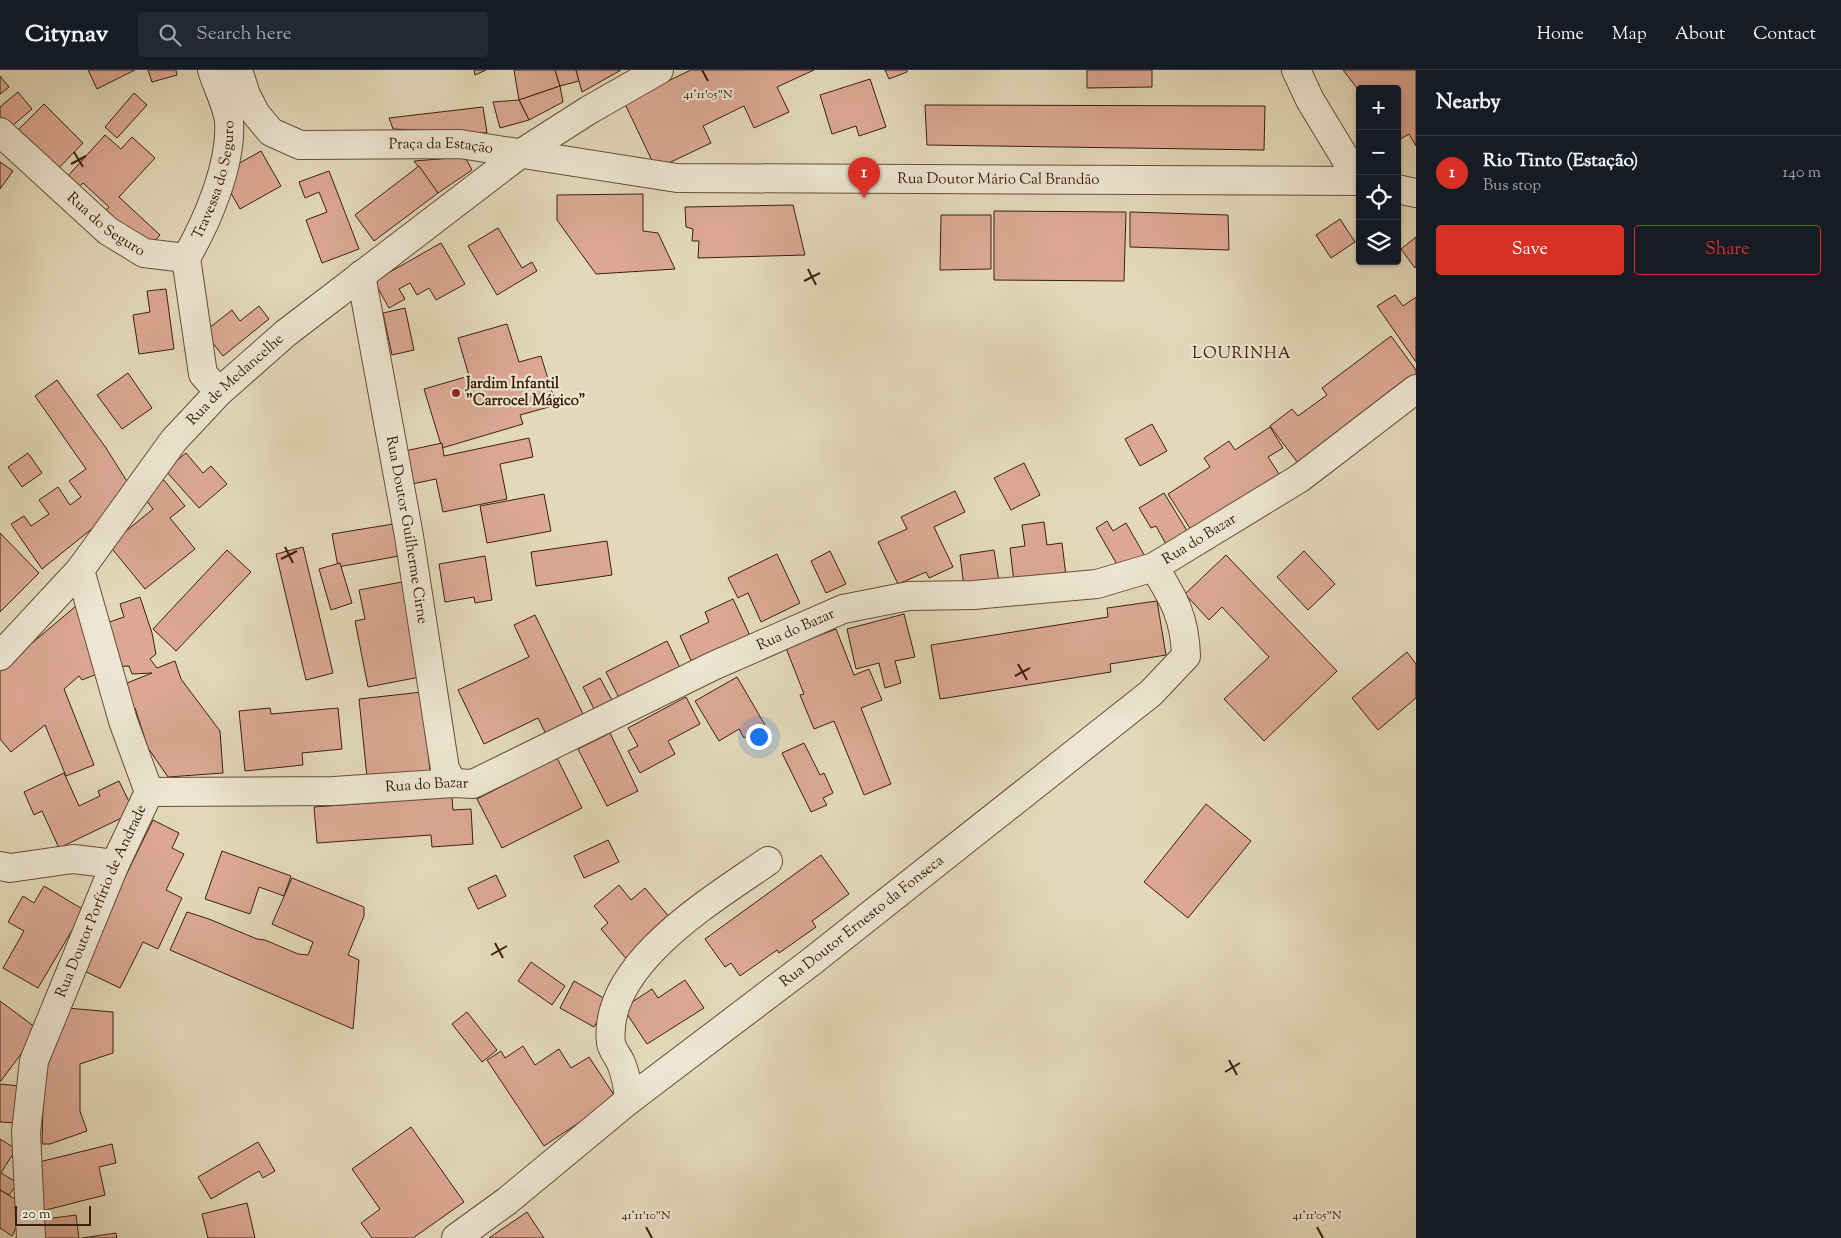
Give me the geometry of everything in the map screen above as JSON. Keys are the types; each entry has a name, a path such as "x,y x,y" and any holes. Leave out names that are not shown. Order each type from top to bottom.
{"street":[{"name":"Travessa do Seguro","path":"186,258 210,213 226,150 229,120 212,70"},
{"name":"Praça da Estação","path":"238,70 250,101 271,132 300,145 460,144 520,154"},
{"path":"520,154 589,110 659,70"},
{"path":"1296,70 1323,123 1356,176"},
{"name":"Rua do Seguro","path":"0,132 108,231 144,253 186,258"},
{"name":"Rua Doutor Mário Cal Brandão","path":"520,154 678,178 1356,181"},
{"name":"Rua de Medancelhe","path":"0,656 80,570 174,440 219,392 286,333 520,154"},
{"path":"1401,190 1416,193"},
{"path":"186,258 203,374 219,392"},
{"name":"Rua Doutor Guilherme Cirne","path":"361,275 409,536 444,769 453,783"},
{"name":"Rua do Bazar","path":"148,792 334,792 453,783 473,784 712,666 843,609 909,596 974,595 1096,584 1154,567 1300,478 1416,389"},
{"name":"Rua Doutor Ernesto da Fonseca","path":"456,1238 507,1201 629,1100 819,956 1151,693 1186,656 1185,637 1175,600 1154,567"},
{"name":"Rua Doutor Porfírio de Andrade","path":"31,1238 26,1132 34,1061 115,864 148,792 123,722 80,570"},
{"path":"0,866 10,868 73,859 115,864"},
{"path":"629,1100 627,1083 611,1044 612,1025 622,991 638,964 684,922 768,861"}],"building":[{"path":"88,70 135,70 97,89"},
{"path":"148,70 176,70 177,75 152,82"},
{"path":"474,70 486,70 475,75"},
{"path":"514,70 555,70 560,86 519,100"},
{"path":"555,70 576,70 579,81 560,86"},
{"path":"576,70 621,70 582,92"},
{"path":"691,70 814,70 777,87 789,112 754,128 744,106 703,126 711,143 656,169 624,102"},
{"path":"885,70 907,70 907,72 889,79"},
{"path":"1087,70 1152,70 1152,87 1087,88"},
{"path":"1343,70 1416,70 1416,146 1409,134 1401,139 1401,85 1356,85 1356,87"},
{"path":"0,76 9,87 0,94"},
{"path":"870,79 886,127 859,136 856,126 832,134 820,95"},
{"path":"560,86 563,102 529,120 519,100"},
{"path":"18,92 32,109 6,131 0,125 0,107"},
{"path":"134,93 147,105 117,138 105,127"},
{"path":"519,100 529,120 500,128 493,102"},
{"path":"44,104 83,143 52,175 12,136"},
{"path":"925,105 1265,106 1264,150 927,145"},
{"path":"483,107 487,133 393,129 389,118"},
{"path":"105,135 121,149 132,137 155,158 119,197 160,235 144,253 102,215 109,207 83,183 77,189 66,178"},
{"path":"261,151 281,186 240,209 220,174"},
{"path":"465,157 472,170 438,193 414,161"},
{"path":"0,162 13,171 0,189"},
{"path":"419,166 438,193 374,241 355,215"},
{"path":"329,171 359,249 322,263 306,220 327,212 319,192 305,198 299,182"},
{"path":"643,194 643,231 658,233 675,269 596,274 557,220 557,195"},
{"path":"793,205 805,255 698,258 699,241 692,241 693,229 686,227 685,207"},
{"path":"994,211 1126,212 1124,281 994,280"},
{"path":"1130,212 1228,215 1229,250 1130,247"},
{"path":"941,215 991,215 991,269 940,270"},
{"path":"1340,219 1355,242 1331,258 1316,235"},
{"path":"498,228 522,268 532,262 537,271 497,295 468,246"},
{"path":"1416,237 1415,268 1401,249"},
{"path":"441,243 465,284 436,300 429,288 417,295 410,283 399,289 405,299 389,308 374,281"},
{"path":"166,289 174,349 139,354 133,315 150,312 147,291"},
{"path":"1395,295 1403,306 1416,297 1416,362 1377,306"},
{"path":"259,306 269,319 223,356 204,332 232,310 240,321"},
{"path":"405,308 414,350 392,355 383,313"},
{"path":"507,324 519,362 541,356 556,405 520,415 523,424 442,448 424,389 469,376 458,338"},
{"path":"1391,336 1416,370 1416,381 1301,467 1270,426 1292,409 1298,416 1327,395 1322,388"},
{"path":"128,373 152,408 122,429 97,395"},
{"path":"57,380 106,448 135,494 42,569 11,524 24,516 31,526 49,514 39,500 58,487 70,505 81,497 69,481 86,469 35,396"},
{"path":"1152,424 1167,451 1140,466 1125,439"},
{"path":"1270,427 1283,448 1268,457 1281,477 1193,533 1168,494 1210,467 1204,458 1229,441 1235,450"},
{"path":"529,438 533,457 500,464 507,499 443,512 436,479 412,484 405,451 442,443 444,456"},
{"path":"28,453 42,473 22,487 8,467"},
{"path":"186,453 203,473 211,466 227,484 199,508 165,470"},
{"path":"1024,463 1040,495 1011,510 994,478"},
{"path":"163,479 185,506 170,518 195,549 145,589 109,545 153,509 143,496"},
{"path":"955,491 965,512 934,527 953,567 929,578 926,572 898,584 878,542 907,529 901,517"},
{"path":"1164,493 1189,534 1167,546 1156,526 1151,528 1139,508"},
{"path":"544,494 551,531 487,543 480,506"},
{"path":"1107,521 1113,531 1126,523 1146,558 1122,573 1096,528"},
{"path":"1044,522 1047,545 1062,543 1066,576 1014,582 1010,548 1025,546 1022,525"},
{"path":"393,524 399,556 338,567 332,534"},
{"path":"0,533 39,573 0,612"},
{"path":"607,541 612,575 536,586 531,552"},
{"path":"303,547 333,673 306,680 276,554"},
{"path":"227,550 251,572 176,651 153,629"},
{"path":"994,550 999,582 964,587 960,555"},
{"path":"830,551 846,584 826,593 811,561"},
{"path":"1304,551 1335,584 1308,610 1277,577"},
{"path":"777,554 800,603 761,622 748,593 738,598 728,578"},
{"path":"1226,555 1337,671 1264,741 1224,699 1269,657 1222,607 1209,620 1185,594"},
{"path":"485,556 492,600 475,603 474,597 445,602 439,564"},
{"path":"340,563 352,603 331,610 319,569"},
{"path":"402,582 420,677 368,687 355,621 365,619 359,590"},
{"path":"140,597 152,633 156,654 150,659 157,668 175,661 181,679 220,731 223,773 168,777 148,748 135,708 124,708 117,687 152,673 132,674 129,666 111,667 98,626 124,617 120,604"},
{"path":"733,599 752,640 694,667 680,636 709,622 705,612"},
{"path":"1157,601 1166,655 1110,664 1111,672 940,699 931,645 1108,617 1107,608"},
{"path":"76,606 102,672 82,680 79,676 64,689 94,765 66,776 45,725 11,752 0,739 0,670"},
{"path":"904,614 915,657 895,661 901,683 885,688 879,663 856,669 847,629"},
{"path":"535,615 584,716 546,734 538,718 484,744 458,690 529,657 514,625"},
{"path":"836,629 854,675 869,669 882,700 861,708 891,784 864,795 834,721 814,729 800,695 804,694 786,648"},
{"path":"667,641 682,672 621,702 606,672"},
{"path":"1407,652 1416,664 1416,698 1378,730 1352,698"},
{"path":"737,677 765,725 744,738 739,729 719,741 695,701"},
{"path":"600,678 613,702 595,711 583,687"},
{"path":"422,692 430,771 367,777 359,699"},
{"path":"686,697 700,724 668,741 675,754 640,773 628,751 638,746 628,728"},
{"path":"270,708 271,714 338,708 342,749 302,753 303,765 245,771 239,711"},
{"path":"610,733 638,791 607,806 578,749"},
{"path":"804,743 820,775 824,773 833,793 823,798 827,805 811,812 782,753"},
{"path":"557,758 582,808 502,848 477,799"},
{"path":"64,773 79,806 100,796 98,791 119,781 134,812 59,848 42,811 34,815 24,792"},
{"path":"452,797 453,810 471,809 473,844 432,847 431,835 317,843 314,807"},
{"path":"1206,804 1251,841 1188,918 1144,882"},
{"path":"153,820 179,833 172,848 184,854 166,890 182,898 158,949 143,942 120,988 80,969"},
{"path":"608,840 619,862 584,878 574,856"},
{"path":"222,851 291,876 284,896 259,887 250,914 205,899"},
{"path":"821,855 849,894 812,921 816,927 779,953 777,950 740,976 731,963 725,967 705,939"},
{"path":"496,875 506,896 478,909 468,888"},
{"path":"292,878 364,907 364,916 348,955 359,960 353,1029 170,950 187,912 298,954 308,955 313,942 272,924"},
{"path":"619,885 631,900 645,888 675,924 629,962 601,929 608,923 594,906"},
{"path":"44,886 84,910 38,988 3,968 24,931 8,922 23,896 34,903"},
{"path":"531,962 565,986 552,1005 518,981"},
{"path":"685,980 704,1008 647,1044 623,1008 652,989 658,998"},
{"path":"574,981 609,1001 594,1027 560,1008"},
{"path":"0,1001 39,1030 0,1082"},
{"path":"67,1008 113,1012 113,1053 80,1064 80,1111 87,1131 50,1144 42,1144 44,1056"},
{"path":"467,1012 497,1050 482,1062 452,1024"},
{"path":"523,1046 535,1065 559,1049 571,1068 589,1057 616,1098 544,1146 487,1060 501,1051 505,1058"},
{"path":"0,1084 19,1086 17,1123 0,1122"},
{"path":"411,1127 464,1202 413,1238 372,1238 361,1223 380,1209 352,1169"},
{"path":"0,1139 16,1149 1,1173 18,1183 9,1195 0,1190"},
{"path":"258,1142 275,1171 263,1178 259,1171 211,1199 198,1177"},
{"path":"112,1144 116,1163 99,1167 105,1195 42,1211 31,1164"},
{"path":"0,1190 23,1204 24,1212 12,1236 0,1228"},
{"path":"247,1203 255,1238 208,1238 202,1214"},
{"path":"527,1212 544,1238 489,1238"},
{"path":"76,1215 79,1238 40,1238 38,1220"},
{"path":"116,1233 117,1238 82,1238"}],"place":[{"name":"Rio Tinto (Estação)","path":"864,198"},
{"name":"Jardim Infantil \"Carrocel Mágico\"","path":"456,393"}],"district":[{"name":"LOURINHA","path":"1242,354"}]}
